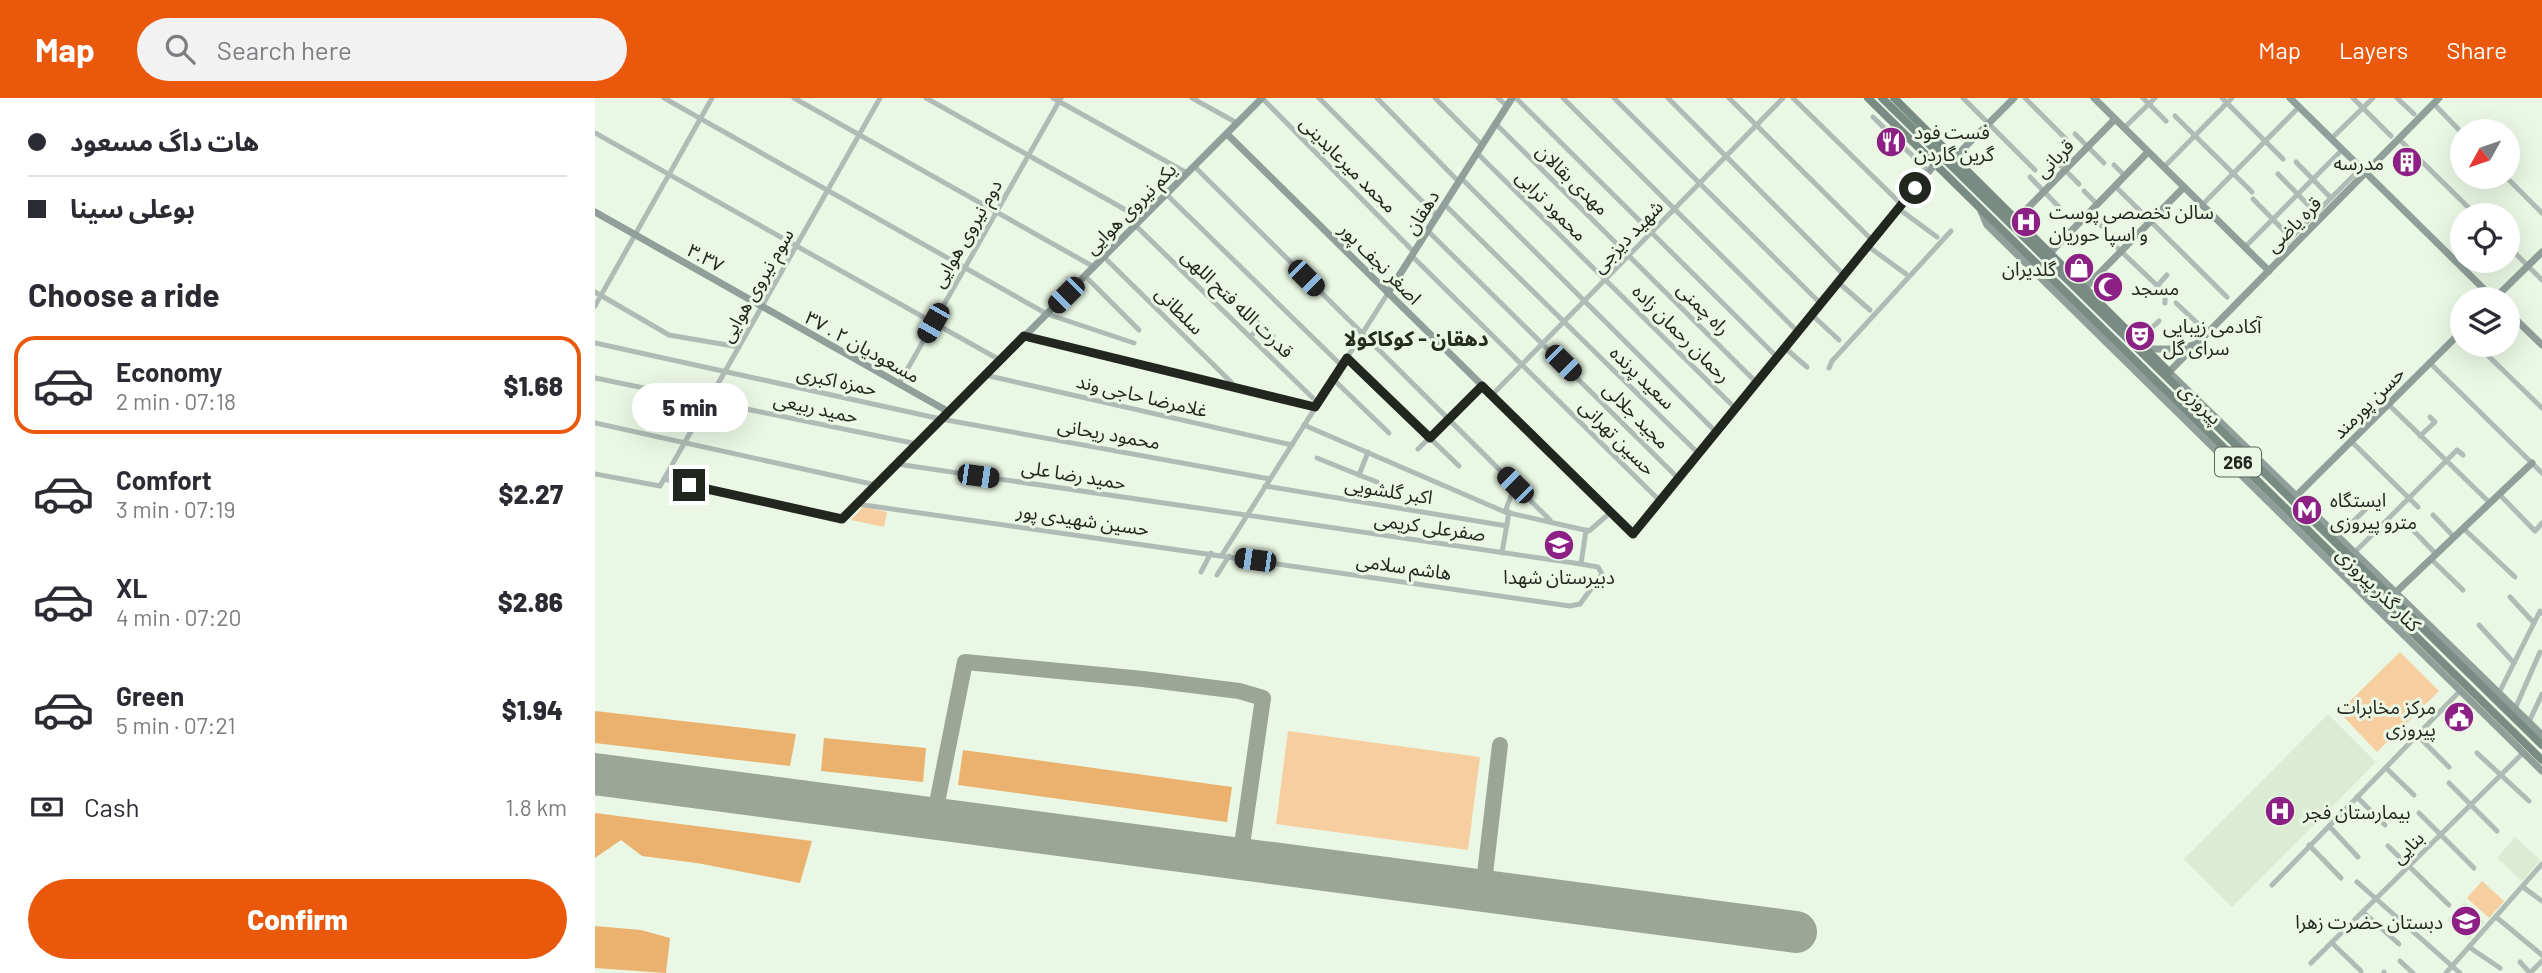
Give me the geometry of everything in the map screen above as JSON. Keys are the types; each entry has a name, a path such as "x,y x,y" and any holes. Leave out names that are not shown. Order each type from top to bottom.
{"main road":[{"name":"یکم نیروی هوایی","path":"949,412 1262,98"},
{"name":"دهقان","path":"1388,293 1514,98"},
{"name":"پیروزی","path":"1868,98 1979,208 2293,498 2542,745"},
{"name":"پیروزی","path":"1882,98 2164,377 2229,452 2526,750 2542,771"},
{"path":"1894,98 2146,349 2164,377"},
{"path":"1954,158 2014,98"},
{"path":"2094,98 2269,271"},
{"path":"2290,98 2482,287"},
{"name":"قره یاضی","path":"2164,377 2269,271 2395,137 2437,101"},
{"name":"قربانی","path":"2016,220 2115,119"},
{"path":"1899,128 1905,121"},
{"name":"اصغر نجف پور","path":"1227,134 1633,534 1661,502"},
{"path":"2049,254 2148,152"},
{"path":"1661,502 1797,331 1942,156"},
{"path":"2085,288 2184,187"},
{"name":"کنار گذر پیروزی","path":"1979,208 1987,225 2462,686"},
{"name":"۳.۳۷","path":"595,212 762,307"},
{"path":"2506,287 2542,252"},
{"name":"مسعودیان ۲ . ۳۷","path":"762,307 949,412"},
{"path":"2520,324 2542,345"},
{"name":"حسن پورمند","path":"2293,498 2450,343"},
{"path":"2146,349 2181,349 2197,344"},
{"path":"2212,443 2229,452"},
{"path":"2393,595 2532,463"},
{"name":"کنار گذر پیروزی","path":"2293,498 2338,537 2352,555"},
{"name":"کنار گذر پیروزی","path":"2393,595 2542,735"},
{"path":"2462,686 2471,675"},
{"name":"پیروزی","path":"2526,750 2542,760"}],"street":[{"path":"664,98 1047,314 1134,343"},
{"path":"595,306 598,294 635,235 712,98"},
{"path":"794,98 1094,267"},
{"name":"سوم نیروی هوایی","path":"595,474 660,486 880,98"},
{"name":"قدرت الله فتح اللهی","path":"926,98 1028,155 1138,222 1317,405"},
{"path":"1192,98 1237,123"},
{"name":"محمد میرعابدینی","path":"1262,98 1523,364"},
{"path":"1318,98 1437,216"},
{"path":"1377,98 1717,433"},
{"path":"1436,98 1482,145"},
{"path":"1498,98 1507,106"},
{"path":"1514,98 1778,358"},
{"path":"1563,98 1797,331"},
{"path":"1614,98 1821,304"},
{"path":"1668,98 1845,275"},
{"path":"1729,98 1871,244 1906,274"},
{"name":"شهید دیزجی","path":"1492,395 1783,98"},
{"path":"1793,98 1900,207 1937,237"},
{"path":"1963,98 2035,170"},
{"path":"2025,98 2066,139"},
{"path":"2143,98 2166,121"},
{"path":"2124,128 2155,98"},
{"path":"2221,98 2283,159"},
{"path":"2164,167 2232,98"},
{"path":"2353,98 2464,203"},
{"path":"2331,139 2373,98"},
{"path":"2397,98 2414,114"},
{"path":"1058,99 1187,173"},
{"name":"دوم نیروی هوایی","path":"899,384 1058,99"},
{"path":"2437,101 2451,119"},
{"path":"2202,205 2299,107"},
{"path":"2175,116 2252,191"},
{"path":"1873,117 1928,171"},
{"name":"مهدی بقالان","path":"1496,124 1629,255"},
{"path":"595,133 1000,360"},
{"path":"2075,134 2104,163"},
{"path":"2245,247 2343,150"},
{"name":"محمود ترابی","path":"1477,153 1606,280"},
{"path":"2052,157 2079,184"},
{"path":"2296,162 2332,198"},
{"path":"2114,165 2125,176"},
{"path":"1194,166 1550,520"},
{"path":"2277,252 2363,170"},
{"path":"2277,174 2316,213"},
{"path":"2030,177 2059,207"},
{"path":"2115,186 2227,297"},
{"path":"2518,189 2542,213"},
{"path":"2084,191 2097,204"},
{"path":"1166,194 1342,366"},
{"path":"2253,199 2291,238"},
{"name":"سعید پرنده","path":"1444,204 1699,454"},
{"path":"2088,214 2103,227"},
{"name":"مجید جلالی","path":"1428,230 1679,480"},
{"path":"1829,368 1832,361 1951,231"},
{"path":"2105,236 2165,293 2165,303"},
{"name":"راه چمنی","path":"1629,255 1757,383"},
{"name":"سلطانی","path":"1104,257 1234,385"},
{"path":"2520,258 2542,280"},
{"path":"2157,286 2167,275"},
{"path":"1085,276 1139,330"},
{"name":"رحمان رحمان زاده","path":"1606,280 1736,408"},
{"path":"1839,283 1870,310"},
{"name":"دهقان","path":"1217,575 1246,516 1388,293"},
{"path":"598,294 669,335 739,347"},
{"path":"2176,303 2208,333"},
{"path":"1250,314 1273,336"},
{"path":"1811,314 1839,340"},
{"path":"2138,341 2159,321"},
{"path":"1250,337 1261,326"},
{"path":"1024,336 1317,405"},
{"name":"حمزه اکبری","path":"595,343 941,419"},
{"path":"1785,348 1807,367"},
{"path":"2489,357 2542,408"},
{"path":"1347,358 1459,466"},
{"path":"2430,363 2542,473"},
{"name":"حسین تهرانی","path":"1523,364 1661,502"},
{"name":"غلامرضا حاجی وند","path":"985,375 1292,444"},
{"name":"حمید ربیعی","path":"595,378 917,444"},
{"path":"1333,379 1389,433"},
{"path":"1418,449 1482,386"},
{"path":"2388,404 2490,503"},
{"name":"یکم نیروی هوایی","path":"664,479 842,519 949,412"},
{"path":"2420,436 2435,422 2430,417"},
{"name":"محمود ریحانی","path":"941,419 1270,478"},
{"path":"595,423 876,485"},
{"path":"1304,425 1507,512 1594,530 1611,512"},
{"path":"2351,441 2418,507"},
{"path":"2352,555 2457,450 2463,455"},
{"path":"1359,475 1368,452"},
{"path":"1317,458 1377,482"},
{"name":"حمید رضا علی","path":"897,464 1246,516"},
{"name":"اکبر گلشویی","path":"1265,486 1507,526"},
{"path":"1502,553 1507,512 1513,490"},
{"path":"2499,494 2535,531 2542,523"},
{"name":"حسین شهیدی پور","path":"857,504 1225,556"},
{"path":"2338,537 2367,508"},
{"path":"2433,515 2454,537"},
{"name":"صفرعلی کریمی","path":"1246,516 1581,564 1600,568 1601,576"},
{"path":"2411,528 2463,590"},
{"path":"2463,528 2515,577"},
{"path":"1581,564 1586,530"},
{"path":"1201,572 1212,553"},
{"name":"هاشم سلامی","path":"1225,556 1570,606 1580,604 1601,576"},
{"path":"2510,597 2534,623"},
{"path":"2499,693 2541,612"},
{"path":"2479,625 2514,663"},
{"path":"2515,709 2540,652"},
{"path":"2272,885 2462,686"},
{"path":"2529,722 2542,694"},
{"path":"2417,735 2449,767"},
{"name":"بنایی","path":"2311,962 2526,750"},
{"path":"2477,753 2529,801"},
{"path":"2386,768 2414,796"},
{"path":"2449,783 2497,831"},
{"path":"2357,797 2385,825"},
{"path":"2419,813 2473,868"},
{"path":"2329,826 2358,857"},
{"path":"2309,845 2341,878"},
{"path":"2388,846 2449,905"},
{"path":"2446,973 2542,864"},
{"path":"2357,882 2460,973"},
{"path":"2523,887 2542,901"},
{"path":"2363,912 2399,944"},
{"path":"2496,917 2542,955"},
{"path":"2332,943 2361,971"},
{"path":"2469,947 2500,968"},
{"path":"2400,961 2413,973"},
{"path":"2520,962 2530,973 2542,961"}],"shaded area":[{"path":"863,507 887,512 884,527 851,520"},
{"path":"2400,652 2439,691 2377,752 2339,712"},
{"path":"595,711 796,734 790,766 595,743"},
{"name":"بیمارستان فجر","path":"2328,714 2376,762 2232,907 2184,859"},
{"path":"1288,731 1480,757 1468,850 1276,824"},
{"path":"824,738 926,748 923,782 821,771"},
{"path":"963,750 1232,787 1227,822 958,785"},
{"path":"595,813 812,841 800,883 697,863 642,856 621,840 595,858"},
{"path":"2515,837 2540,860 2522,881 2497,858"},
{"path":"2482,881 2504,901 2489,918 2467,898"},
{"name":"دبستان حضرت زهرا","path":"2464,902 2485,922 2469,940 2447,920"},
{"path":"595,926 641,930 670,938 666,973 595,968"}],"taxiway":[{"path":"934,818 965,662 1239,691 1263,698 1240,859"},
{"path":"1483,891 1500,745"}],"runway":[{"path":"595,774 1796,932"}],"place":[{"name":"فست فود گرين گاردن","path":"1891,142"},
{"name":"مدرسه","path":"2407,162"},
{"name":"سالن تخصصی پوست و اسپا حوریان","path":"2026,222"},
{"name":"گلدیران","path":"2079,268"},
{"name":"مسجد","path":"2108,287"},
{"name":"آکادمی زیبایی سرای گل","path":"2140,336"},
{"name":"ایستگاه مترو پیروزی","path":"2307,510"},
{"name":"دبیرستان شهدا","path":"1559,545"},
{"name":"مرکز مخابرات پیروزی","path":"2459,717"},
{"name":"بیمارستان فجر","path":"2280,811"},
{"name":"دبستان حضرت زهرا","path":"2466,921"}],"district":[{"name":"دهقان - کوکاکولا","path":"1416,337"}],"route":[{"path":"689,485 842,519 1024,336 1234,385 1315,407 1347,358 1430,438 1482,386 1633,534 1915,188"}]}
